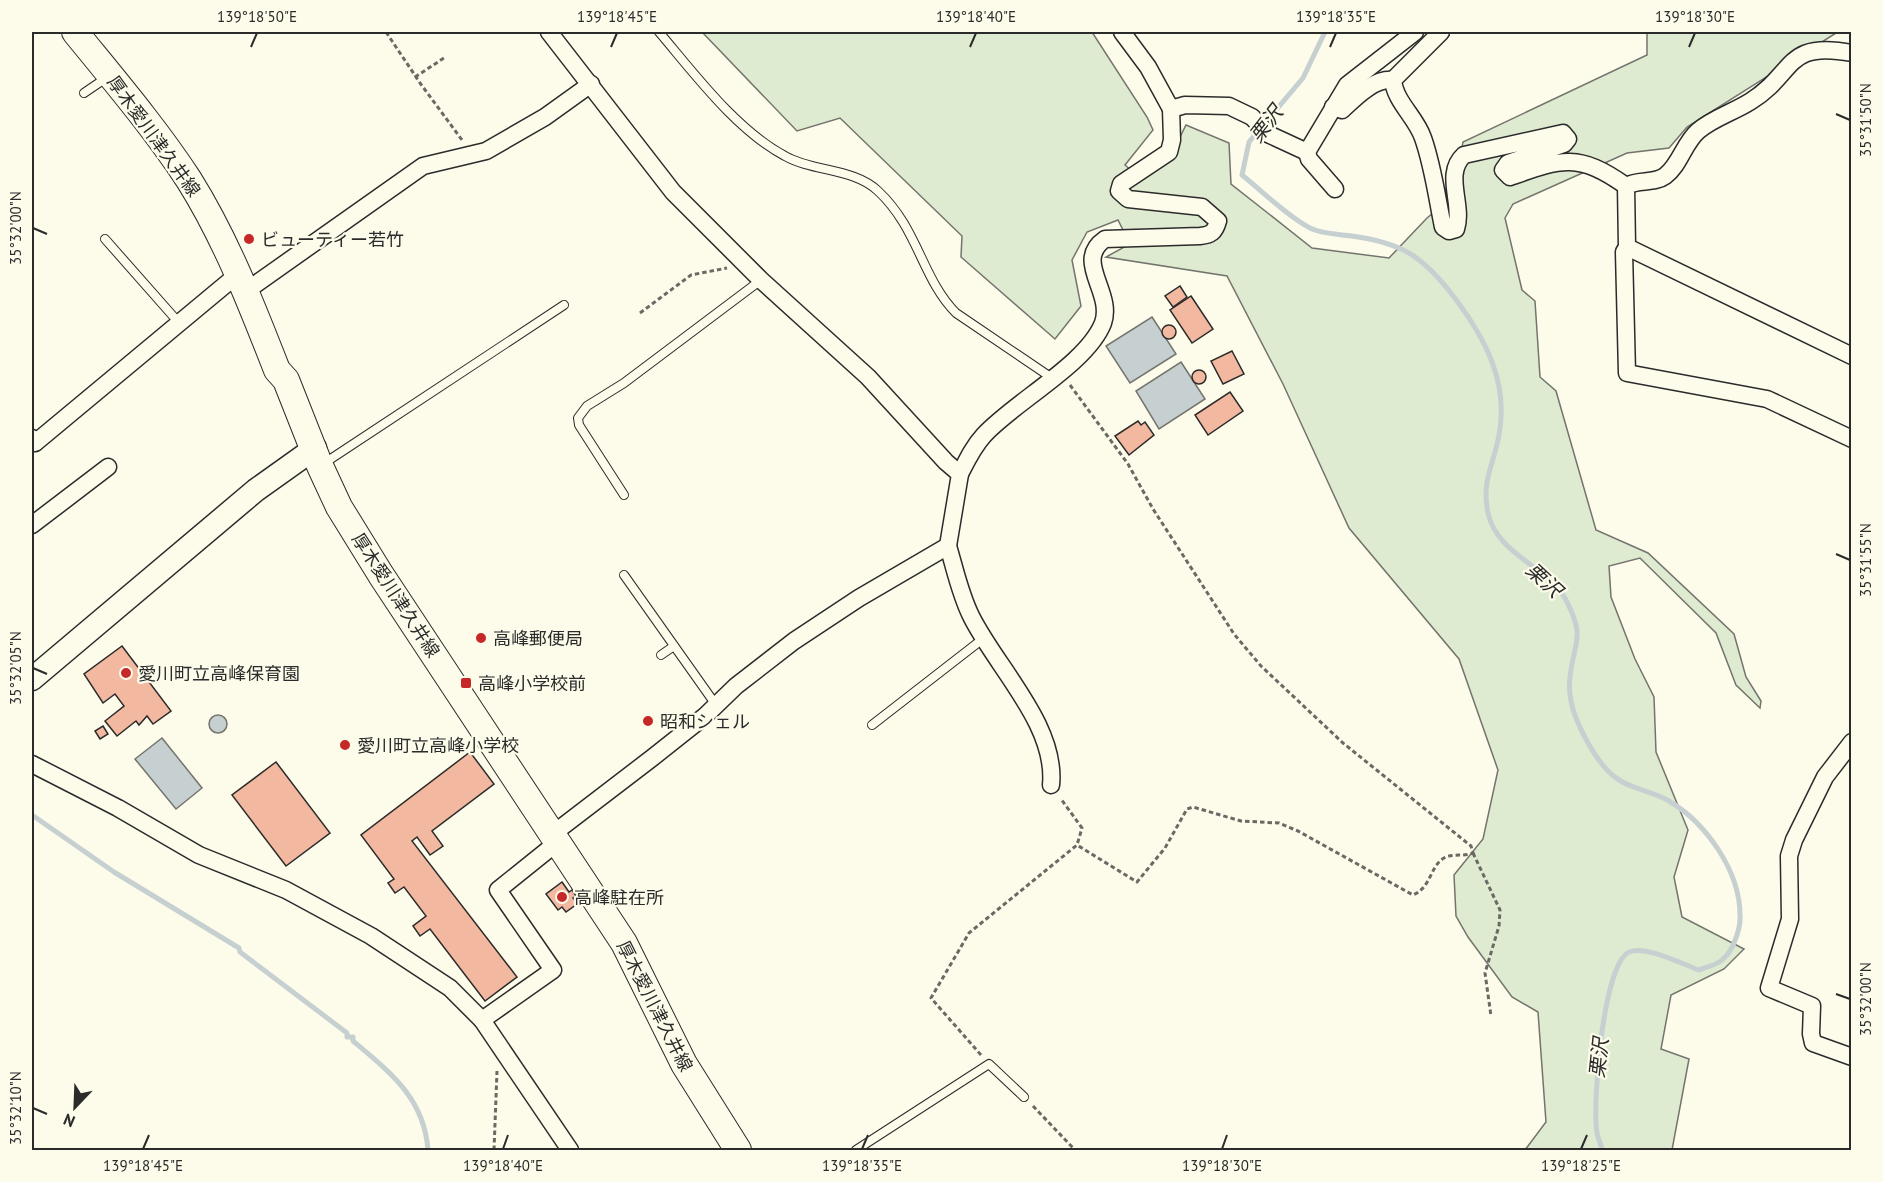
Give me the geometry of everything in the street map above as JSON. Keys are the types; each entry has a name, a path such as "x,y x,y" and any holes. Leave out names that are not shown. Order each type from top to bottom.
{"main road":[{"name":"厚木愛川津久井線","path":"75,32 189,181 242,283 277,370 286,380 339,507 381,575 557,837 624,943 684,1064 738,1150"}],"street":[{"path":"549,32 673,192 761,280 868,377 946,462 960,474"},
{"path":"1051,785 1048,751 1040,729 964,601 948,546 960,474 973,448 985,434 1054,376 1097,335 1103,321 1105,302 1092,257 1096,245 1106,239 1200,236 1210,235 1216,230 1218,221 1202,207 1128,199 1119,191 1121,184 1169,152 1172,140 1171,109 1149,67 1122,32"},
{"path":"1335,189 1308,159 1307,152 1347,85 1415,32"},
{"path":"1393,80 1441,32"},
{"path":"1393,80 1394,90 1415,119 1424,140 1443,227 1449,231 1456,229 1460,218 1454,170 1457,161 1464,155 1563,133 1568,139 1564,144 1508,163 1503,170 1505,175 1510,177 1551,163 1575,161 1626,186 1662,178 1670,172 1685,147 1700,130 1760,96 1803,54 1815,49 1851,53"},
{"path":"1333,107 1342,110 1361,92 1386,79 1393,80"},
{"path":"32,438 35,443 108,372 423,166 486,151 508,140 591,84"},
{"path":"1171,109 1185,105 1229,106 1252,117 1268,134 1307,152"},
{"path":"1626,186 1627,247 1624,252 1627,373 1767,399 1851,439"},
{"path":"1627,247 1851,356"},
{"path":"32,679 256,490 317,457"},
{"path":"32,525 108,467"},
{"path":"482,1020 553,970 498,890 557,837 716,705 735,686 794,641 859,598 948,546"},
{"path":"1851,742 1824,777 1794,840 1789,856 1790,919 1769,988 1812,1006 1813,1043 1851,1057"},
{"path":"32,764 118,808 199,855 286,890 371,936 450,988 482,1020 570,1150"}],"lane":[{"path":"659,32 710,92 774,150 800,163 849,176 877,189 910,229 943,300 956,312 1054,376"},
{"path":"84,93 110,75"},
{"path":"105,239 180,324"},
{"path":"624,495 579,425 581,414 587,406 624,383 761,280"},
{"path":"317,457 564,305"},
{"path":"624,575 716,705"},
{"path":"872,725 984,638"},
{"path":"661,655 674,646"},
{"path":"861,1149 989,1064 1024,1097"}],"path":[{"path":"386,32 472,153"},
{"path":"416,77 444,58"},
{"path":"640,313 691,275 737,266 742,261"},
{"path":"1054,376 1069,384 1128,464 1234,634 1261,666 1342,743 1471,846 1500,910 1499,926 1485,973 1491,1016"},
{"path":"989,1064 931,998 969,933 1077,845 1082,828 1051,785"},
{"path":"1077,845 1137,882 1165,848 1187,809 1193,807 1241,820 1279,823 1299,831 1413,895 1420,892 1439,862 1446,856 1473,853"},
{"path":"494,1150 496,1083 500,1048"},
{"path":"1024,1097 1075,1150"}],"green space":[{"path":"702,32 1092,32 1153,130 1125,165 1141,179 1174,149 1186,125 1229,143 1231,184 1312,248 1389,258 1427,218 1452,197 1463,142 1647,55 1647,32 1851,32 1836,33 1687,127 1669,148 1627,153 1513,204 1505,218 1522,290 1535,301 1540,377 1556,391 1596,530 1648,553 1734,634 1746,677 1761,701 1760,708 1736,685 1716,633 1640,558 1609,566 1611,597 1635,659 1654,697 1656,752 1688,830 1674,877 1682,917 1744,949 1724,969 1671,995 1661,1049 1689,1059 1672,1150 1525,1150 1546,1122 1538,1012 1512,997 1468,937 1456,916 1454,875 1483,839 1498,770 1459,659 1349,528 1283,384 1227,276 1106,257 1130,244 1118,220 1087,232 1072,260 1081,306 1055,339 961,257 962,236 840,118 797,131"}],"shaded area":[{"path":"1152,317 1176,354 1130,383 1106,346"},
{"path":"1181,362 1205,399 1159,429 1136,391"},
{"path":"214,715 222,715 227,720 225,731 214,733 209,728 209,720"},
{"path":"162,738 202,788 176,809 135,759"}],"building":[{"path":"1180,286 1187,297 1173,307 1165,296"},
{"path":"1191,296 1213,329 1192,343 1170,310"},
{"path":"1169,325 1174,327 1176,332 1174,337 1169,339 1164,337 1162,332 1164,327"},
{"path":"1232,351 1244,374 1223,384 1211,361"},
{"path":"1199,370 1204,372 1206,377 1204,382 1199,384 1194,382 1192,377 1194,372"},
{"path":"1230,392 1243,411 1208,435 1195,415"},
{"path":"1138,421 1141,425 1145,422 1154,435 1129,455 1115,436"},
{"path":"122,646 171,711 153,724 147,716 139,725 136,721 117,736 105,721 124,706 115,694 103,703 84,674"},
{"path":"103,726 108,734 100,739 95,731"},
{"path":"470,752 494,784 432,831 443,846 430,855 417,837 412,841 517,977 485,1001 430,929 420,936 413,926 426,916 404,887 395,893 388,883 394,879 361,835"},
{"path":"276,762 330,833 286,866 232,795"},
{"name":"高峰駐在所","path":"562,882 569,892 572,890 576,896 573,898 577,904 566,912 562,907 558,910 546,894"}],"waterway":[{"name":"栗沢","path":"1325,32 1303,78 1249,142 1242,175 1301,223 1314,230 1369,239 1410,254 1443,283 1476,328 1492,362 1501,397 1499,435 1487,482 1488,513 1501,540 1558,588 1572,613 1576,623 1577,639 1569,686 1580,728 1597,757 1611,774 1627,784 1669,801 1696,822 1708,835 1727,865 1738,898 1740,920 1738,933 1730,951 1718,963 1699,970 1644,951 1629,952 1620,962 1612,981 1606,1007 1598,1066 1596,1117 1597,1133 1602,1150"},
{"path":"32,815 114,872 239,948 240,952 347,1033 347,1037 353,1037 353,1041 380,1064 413,1101 425,1132 428,1150"}],"place":[{"name":"ビューティー若竹","path":"249,239"},
{"name":"高峰郵便局","path":"481,638"},
{"name":"愛川町立高峰保育園","path":"126,673"},
{"name":"高峰小学校前","path":"466,683"},
{"name":"昭和シェル","path":"648,721"},
{"name":"愛川町立高峰小学校","path":"345,745"},
{"name":"高峰駐在所","path":"562,897"}]}
